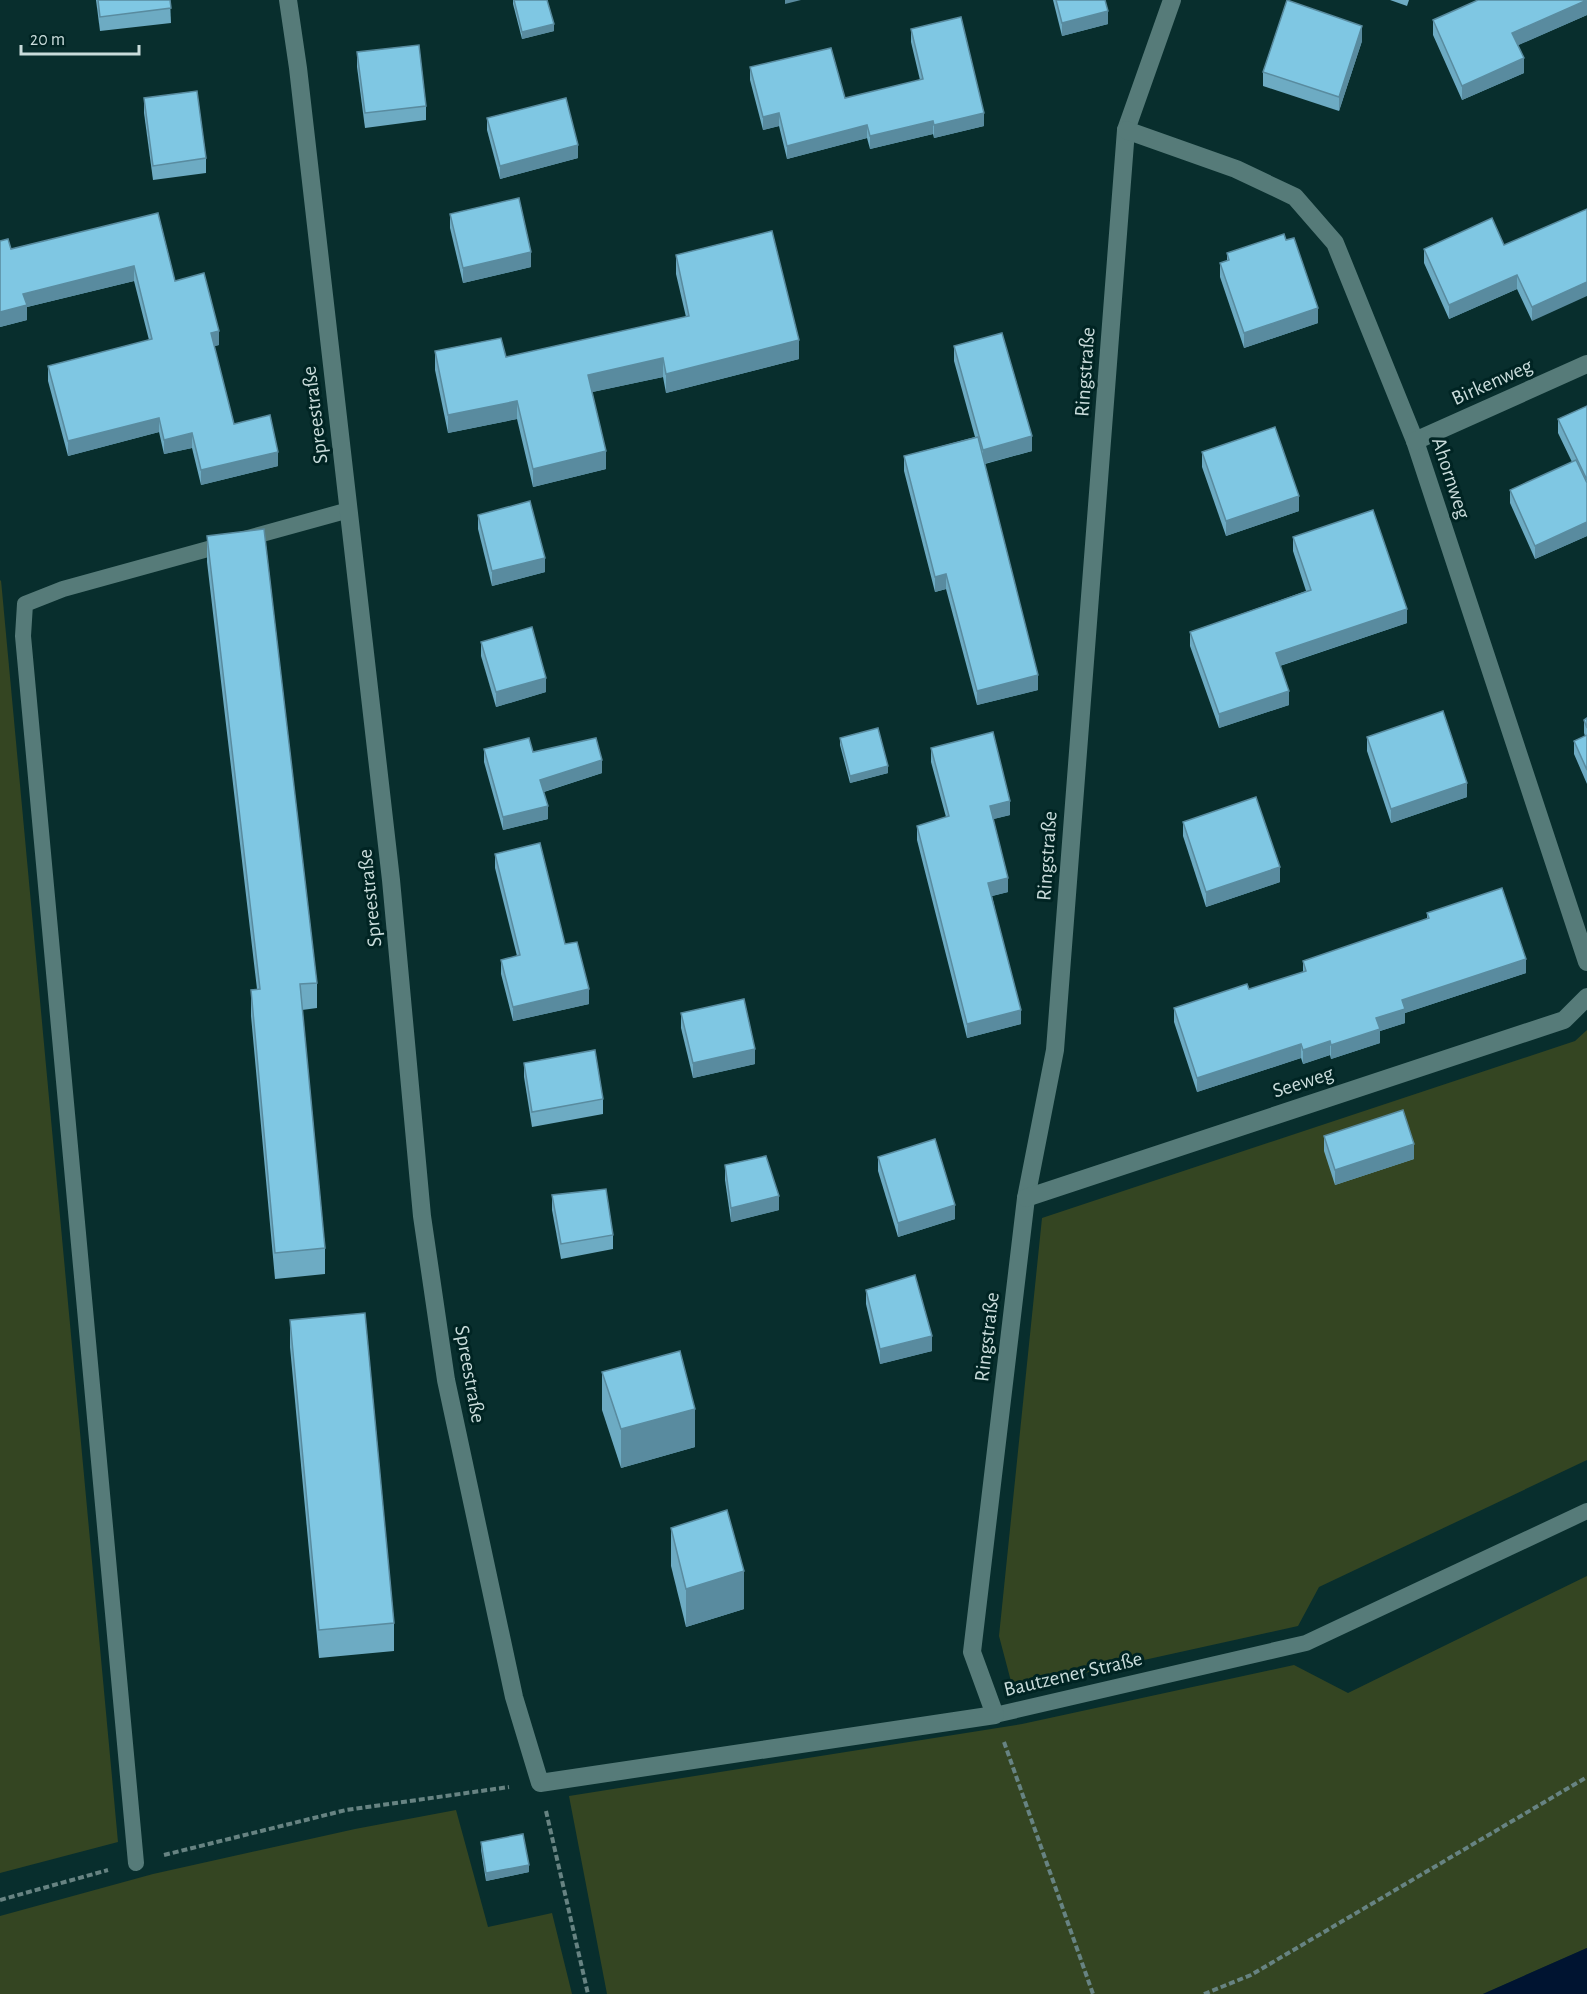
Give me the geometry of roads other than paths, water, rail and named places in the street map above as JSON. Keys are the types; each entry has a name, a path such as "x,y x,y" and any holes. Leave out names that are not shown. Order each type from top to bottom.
{"street":[{"name":"Spreestraße","path":"288,0 298,68 391,880 422,1216 443,1357 514,1697 540,1783"},
{"name":"Ringstraße","path":"995,1715 972,1652 1026,1198 1054,1050 1126,130 1172,0"},
{"name":"Ahornweg","path":"1126,130 1236,169 1295,197 1335,243 1415,441 1587,962"},
{"name":"Birkenweg","path":"1415,441 1587,364"},
{"name":"Seeweg","path":"1026,1198 1564,1020 1587,997"},
{"name":"Bautzener Straße","path":"540,1783 995,1715"}],"lane":[{"path":"135,1863 23,636 26,604 63,589 349,510"},
{"name":"Bautzener Straße","path":"995,1715 1306,1643 1587,1510"}],"water":[{"path":"1587,1948 1587,1994 1483,1994"}]}
